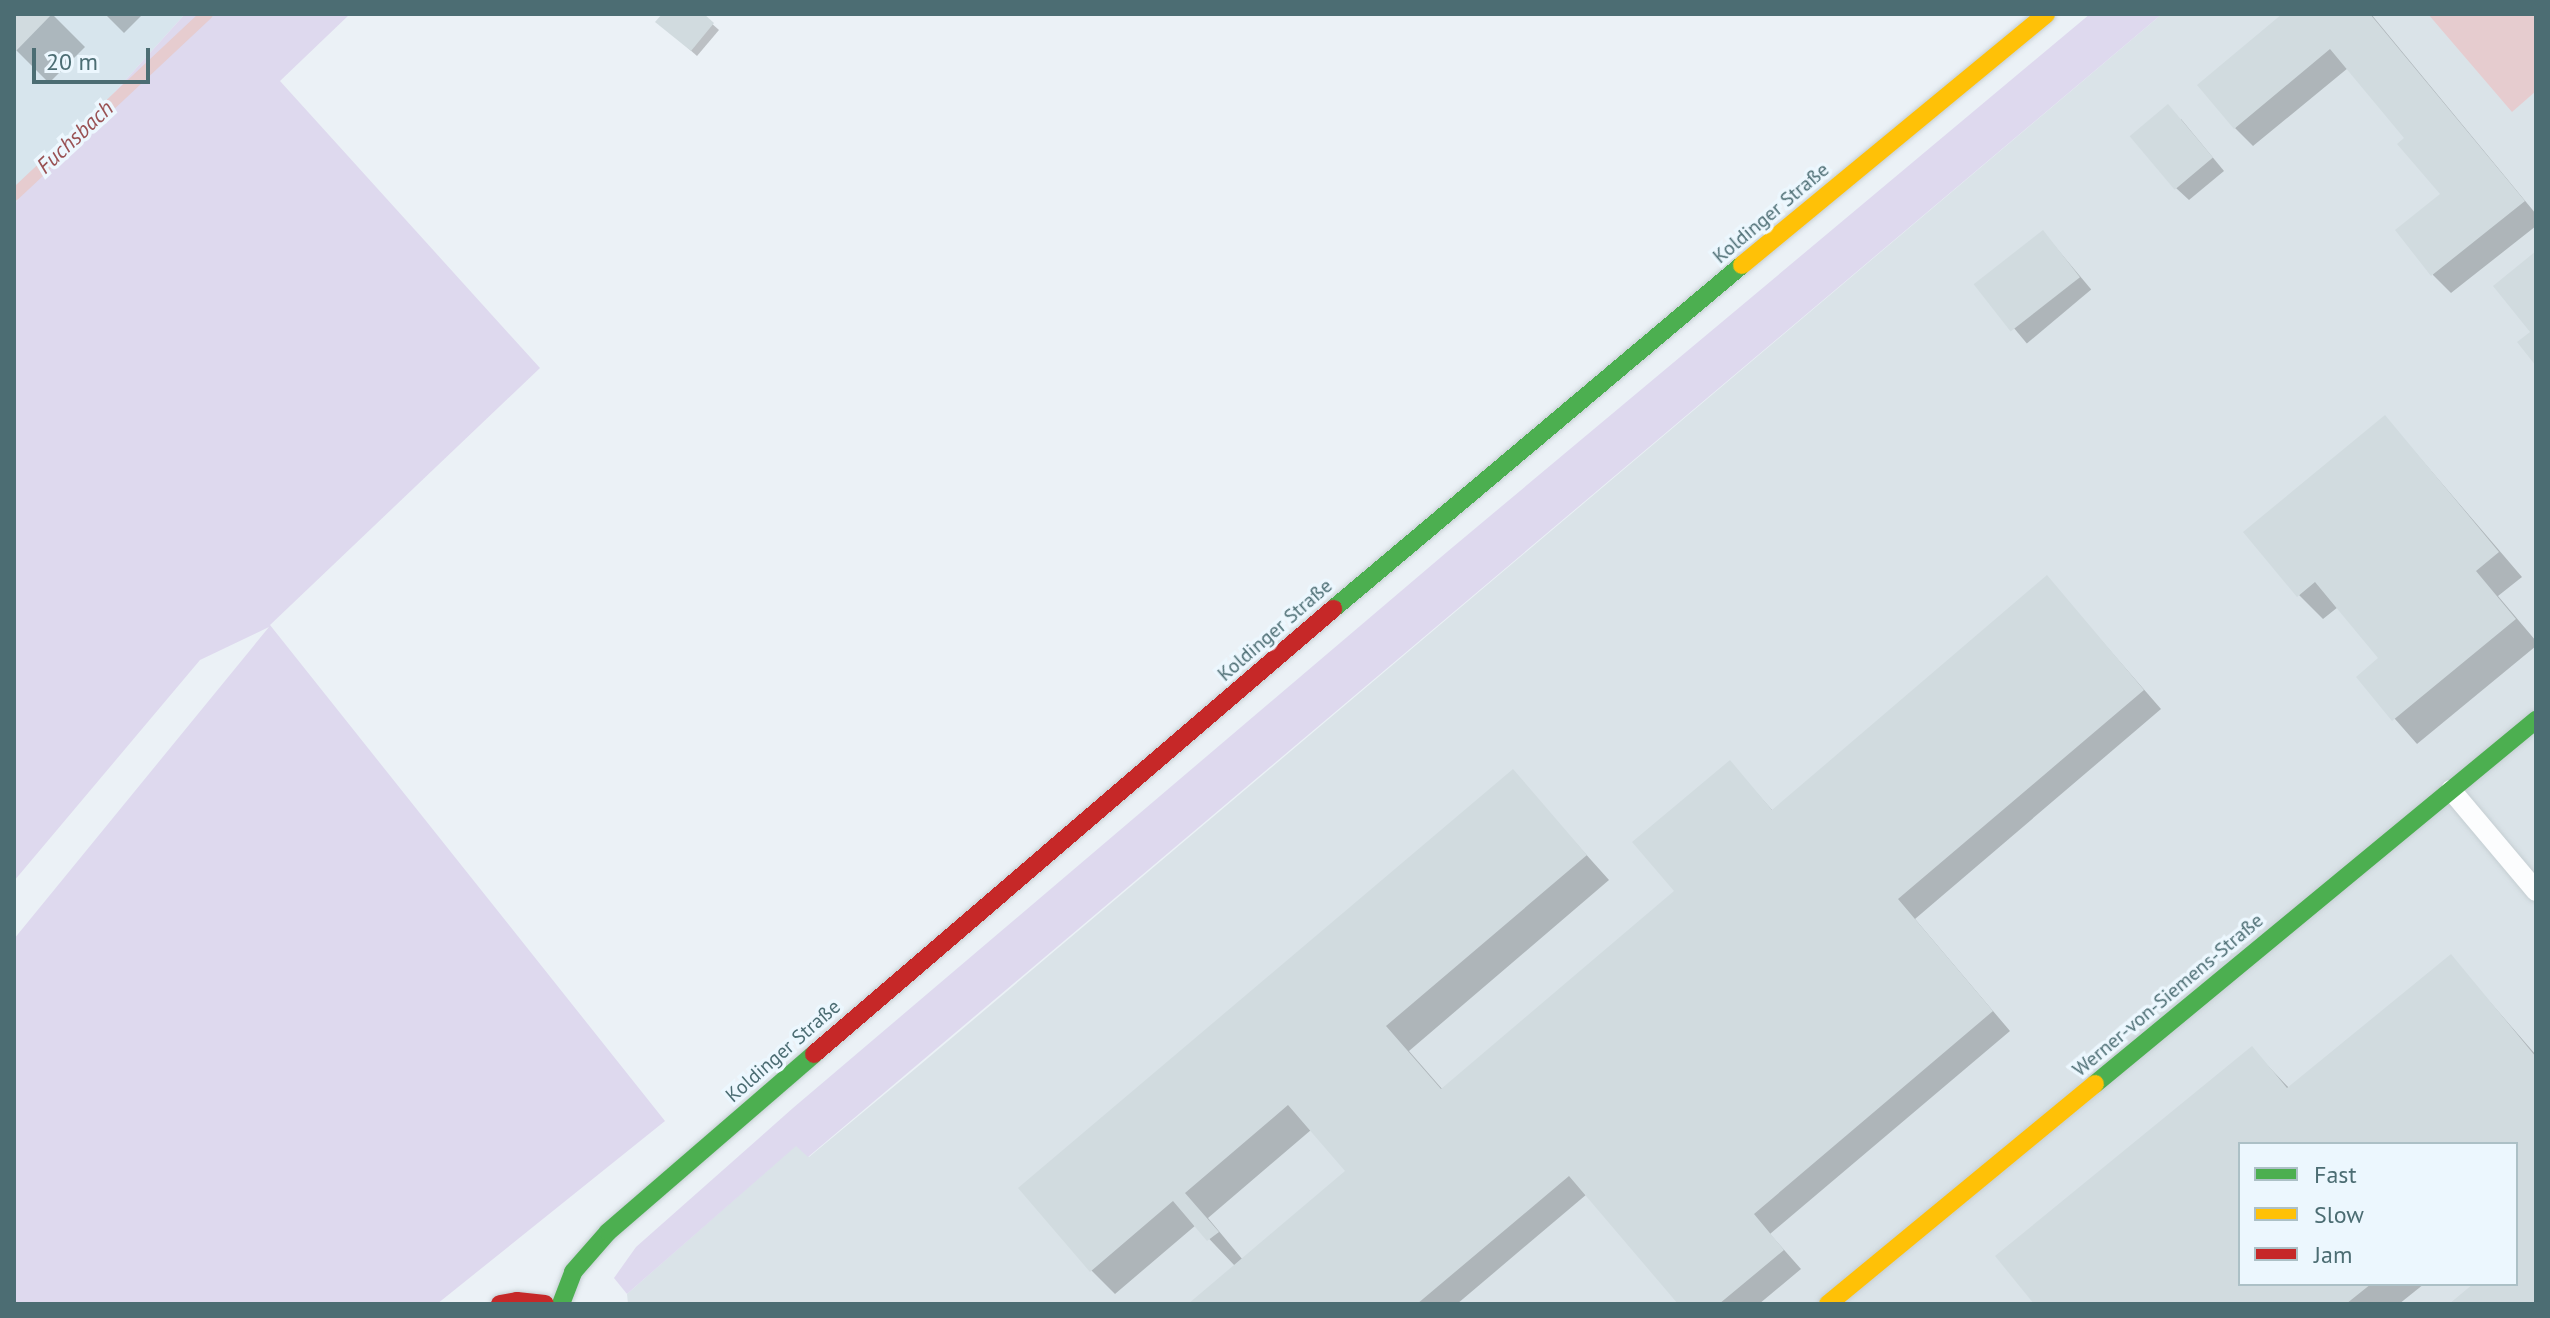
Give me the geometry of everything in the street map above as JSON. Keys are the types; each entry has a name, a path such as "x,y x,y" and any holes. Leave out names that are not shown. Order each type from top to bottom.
{"street":[{"name":"Koldinger Straße","path":"561,1304 573,1272 608,1232 653,1192 1506,461 2046,14"},
{"name":"Werner-von-Siemens-Straße","path":"1828,1304 2536,720"},
{"path":"500,1304 531,1301 545,1304"}],"lane":[{"path":"2451,790 2536,891"}],"shaded area":[{"path":"14,14 185,14 14,204"},
{"path":"185,14 350,14 280,81 540,368 270,625 665,1121 437,1304 14,1304 14,939 269,627 200,660 14,881 14,204"},
{"path":"2090,14 2162,14 808,1157 796,1146 627,1294 614,1278 636,1247 793,1108 1447,552"},
{"path":"2162,14 2536,14 2536,1304 628,1304 627,1294 796,1145 809,1157"},
{"path":"2428,14 2536,14 2536,91 2512,112"}],"building":[{"path":"14,14 52,14 14,53"},
{"path":"662,14 704,14 714,23 691,51 655,22"},
{"path":"2282,14 2370,14 2525,201 2431,276 2395,230 2440,194 2397,144 2404,138 2330,49 2234,129 2197,85"},
{"path":"2168,104 2213,158 2175,190 2130,136"},
{"path":"2043,230 2080,277 2011,331 1974,284"},
{"path":"2536,251 2536,366 2517,342 2530,332 2493,286"},
{"path":"2385,415 2499,552 2476,571 2516,619 2392,721 2356,677 2378,658 2315,582 2297,597 2243,532"},
{"path":"2047,575 2144,690 1898,899 1993,1011 1754,1214 1784,1250 1719,1304 1678,1304 1569,1176 1417,1304 1188,1304 1345,1171 1288,1105 1185,1193 1219,1232 1207,1241 1173,1201 1090,1272 1018,1188 1513,769 1587,855 1386,1026 1441,1089 1674,891 1632,842 1730,760 1772,810"},
{"path":"2451,954 2536,1057 2536,1304 2449,1304 2471,1286 2518,1286 2518,1142 2238,1142 2238,1286 2368,1286 2346,1304 2034,1304 1995,1256 2252,1046 2287,1088"}],"waterway":[{"name":"Fuchsbach","path":"14,195 207,14"}],"traffic: fast":[{"path":"1333,609 1742,265"},
{"path":"2095,1084 2536,720"},
{"path":"561,1304 573,1272 608,1232 814,1054"}],"traffic: slow":[{"path":"1742,265 2046,14"},
{"path":"1828,1304 2095,1084"}],"traffic: jam":[{"path":"814,1054 1333,609"},
{"path":"500,1304 517,1301 545,1304"}]}
